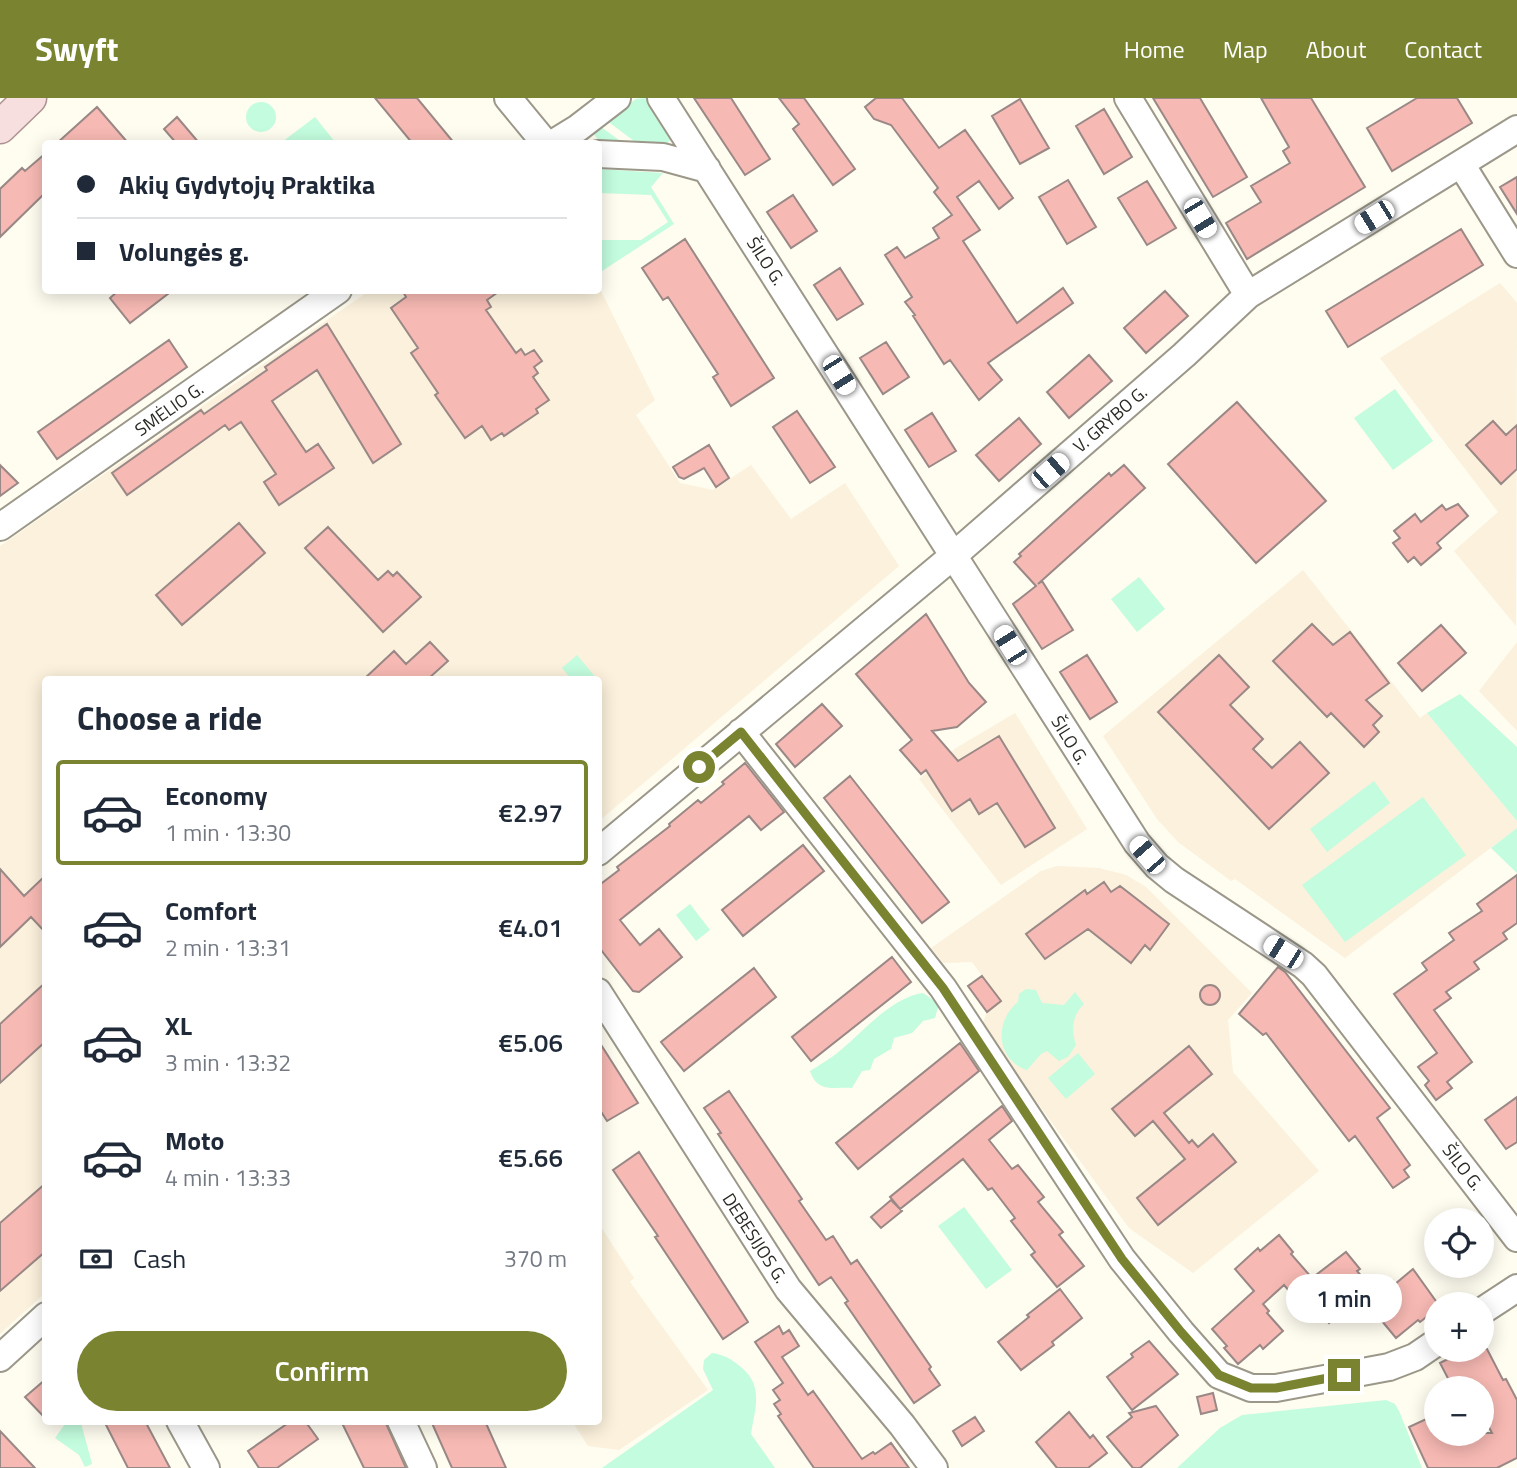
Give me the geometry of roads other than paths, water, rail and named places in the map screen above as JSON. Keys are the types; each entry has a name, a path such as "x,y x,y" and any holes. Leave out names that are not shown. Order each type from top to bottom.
{"main road":[{"path":"0,127 30,98"}],"street":[{"path":"508,98 543,140"},
{"path":"596,140 618,98"},
{"name":"ŠILO G.","path":"661,98 1137,843 1157,866 1174,880 1314,975 1517,1238"},
{"path":"1128,98 1248,295"},
{"name":"V. GRYBO G.","path":"602,849 953,556 1184,355 1248,295 1517,129"},
{"path":"663,157 676,151 681,131"},
{"path":"602,148 663,157 707,169"},
{"path":"1461,164 1517,254"},
{"name":"SMĖLIO G.","path":"0,527 332,294"},
{"path":"741,732 943,988 1122,1259 1219,1375 1251,1388 1276,1388 1390,1367 1424,1351"},
{"name":"DEBESIJOS G.","path":"602,998 788,1289 902,1425 934,1468"},
{"path":"1494,1303 1517,1288"},
{"path":"0,1358 42,1321"},
{"path":"182,1425 206,1468"},
{"path":"403,1425 423,1468"}]}
